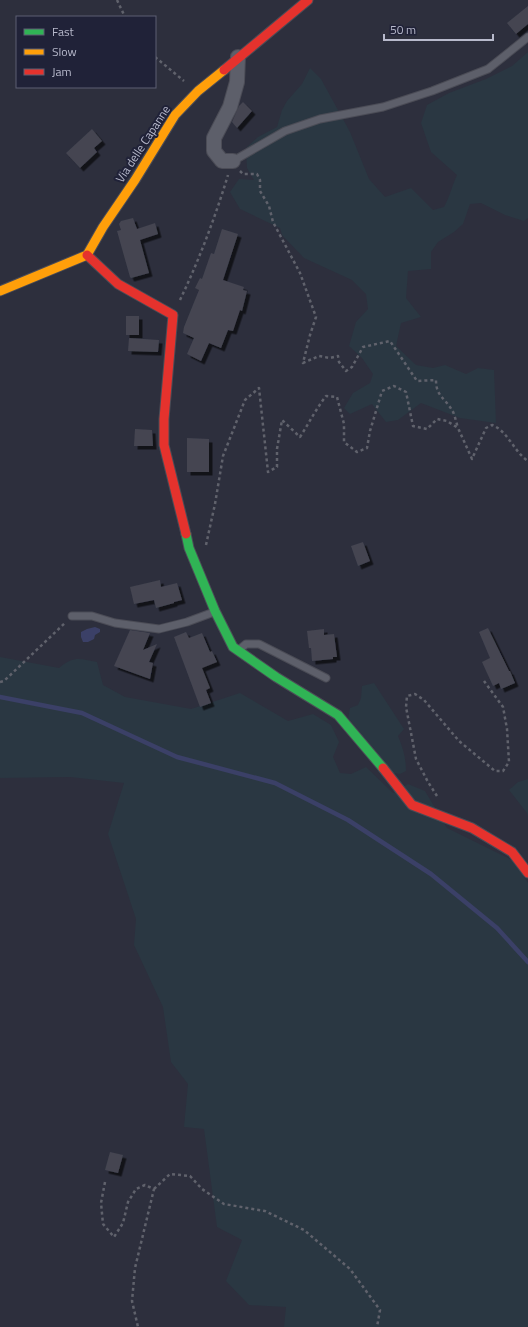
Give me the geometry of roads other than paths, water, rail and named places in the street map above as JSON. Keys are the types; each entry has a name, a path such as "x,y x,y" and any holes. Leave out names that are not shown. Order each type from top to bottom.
{"street":[{"name":"Via delle Capanne","path":"87,255 106,222 135,180 175,115 198,91 308,0"},
{"path":"233,161 222,161 214,151 214,138 230,107 237,82 238,57"},
{"path":"0,291 87,255 118,284 173,315 164,420 164,445 189,548 215,611 234,647 276,678 338,715 380,764 412,805 472,828 512,852 528,873"}],"lane":[{"path":"233,161 285,131 320,119 384,107 432,91 488,69 528,37"},
{"path":"72,616 92,616 115,623 159,629 187,622 215,611"},
{"path":"238,651 246,644 259,644 326,678"}],"water":[{"path":"95,627 100,629 100,632 95,635 94,639 88,642 83,642 81,632"}],"waterway":[{"path":"0,697 82,713 177,757 275,783 348,820 431,874 497,928 528,962"}]}
